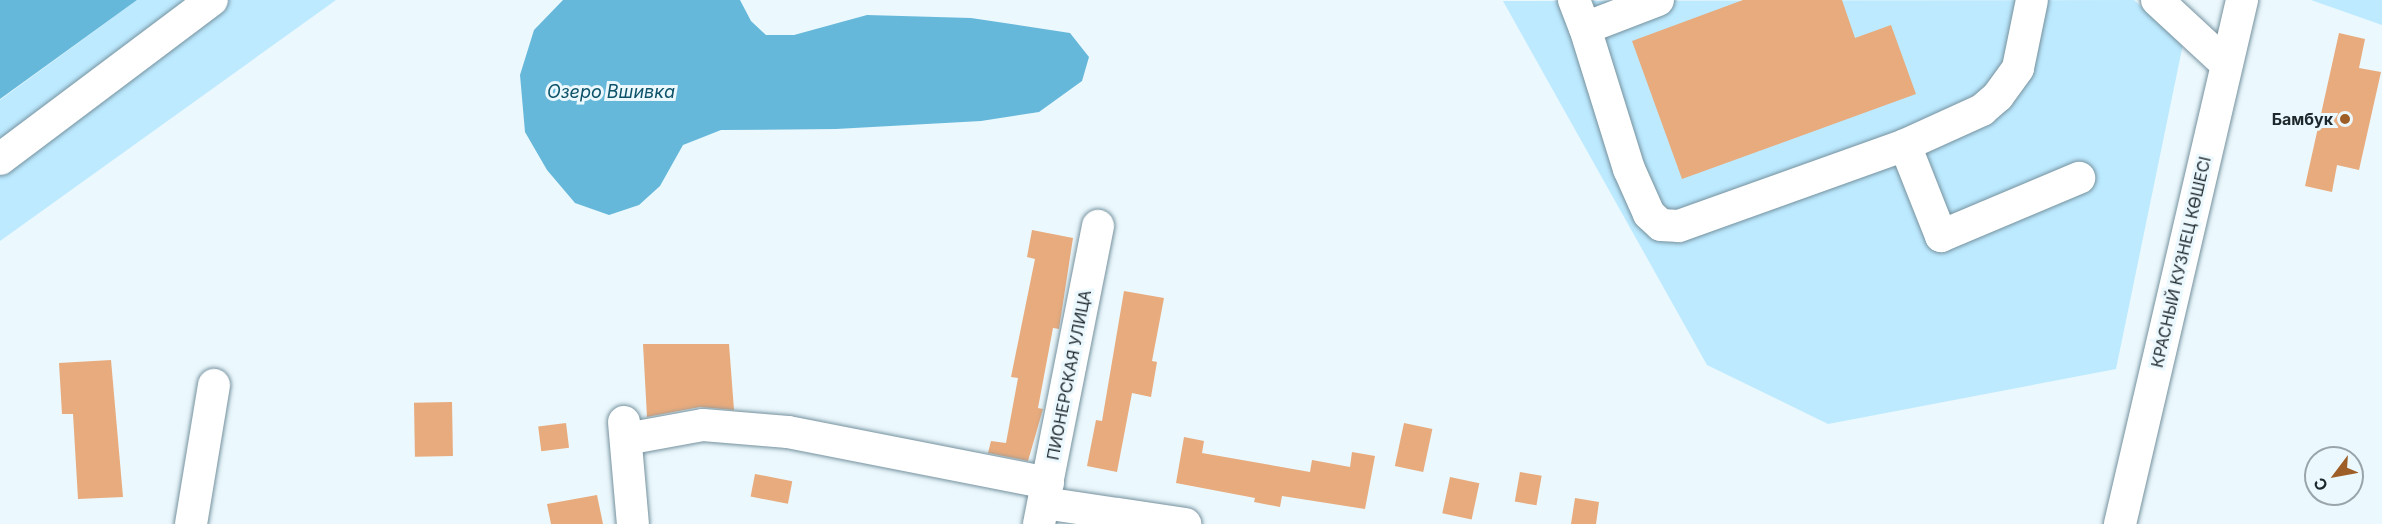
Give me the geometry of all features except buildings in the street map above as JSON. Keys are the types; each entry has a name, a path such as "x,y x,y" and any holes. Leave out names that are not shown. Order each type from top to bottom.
{"street":[{"path":"0,159 212,0"},
{"path":"1658,0 1580,14 1629,169 1649,214 1661,225 1679,226 1905,145 1982,110 1998,96 2018,68 2032,0"},
{"path":"2157,0 2226,64"},
{"name":"КРАСНЫЙ КУЗНЕЦ КӨШЕСІ","path":"2120,524 2242,0"},
{"path":"1905,145 1941,236 2079,178"},
{"name":"ПИОНЕРСКАЯ УЛИЦА","path":"1044,503 1098,226"},
{"path":"191,524 214,386"},
{"path":"633,524 625,430 703,425 788,432 1044,503 1185,524"}],"shaded area":[{"path":"137,0 336,0 0,241 0,100"},
{"path":"2134,0 2183,44 2116,369 1828,424 1707,365 1503,1"},
{"path":"2311,0 2382,0 2382,25"}],"water":[{"path":"0,0 137,0 0,99"},
{"name":"Озеро Вшивка","path":"563,0 740,0 751,21 766,35 794,35 867,15 971,18 1070,33 1089,57 1082,81 1039,112 981,121 836,129 721,130 683,145 660,186 639,205 609,215 575,203 547,170 525,132 520,75 534,30"}],"place":[{"name":"Бамбук","path":"2345,119"}]}
